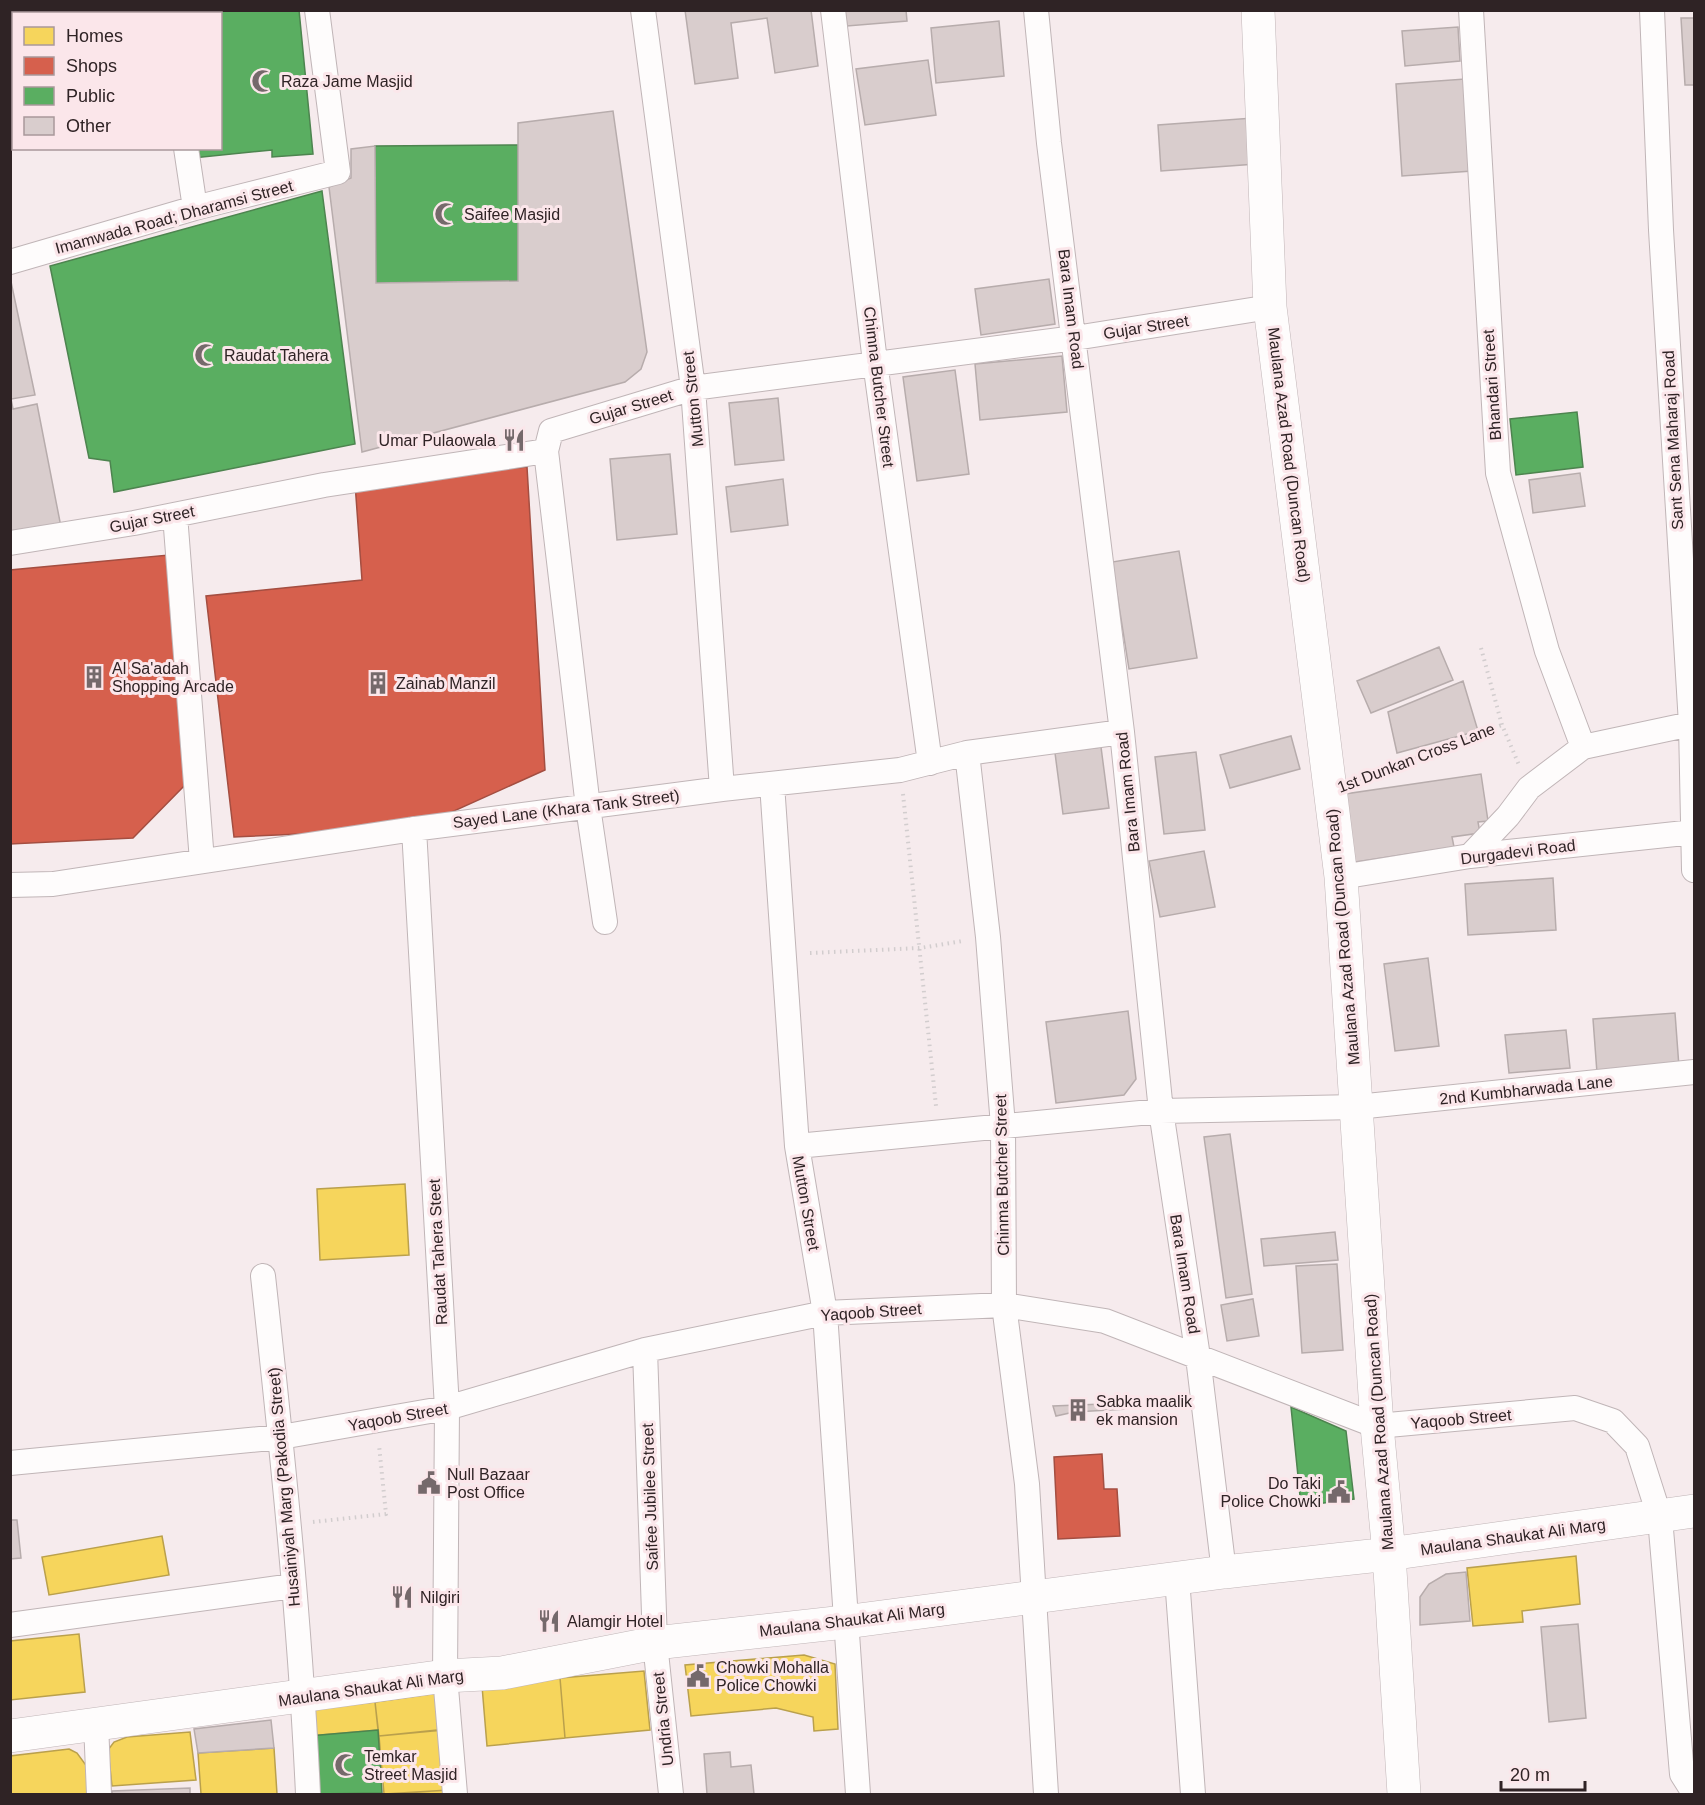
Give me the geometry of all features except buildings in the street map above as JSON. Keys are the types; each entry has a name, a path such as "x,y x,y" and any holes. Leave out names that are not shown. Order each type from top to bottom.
{"main road":[{"name":"Maulana Azad Road (Duncan Road)","path":"1258,10 1270,307 1341,878 1404,1794"},
{"name":"Maulana Shaukat Ali Marg","path":"10,1736 445,1676 502,1673 655,1643 845,1622 1224,1572 1389,1554 1660,1518 1695,1511"}],"street":[{"name":"Imamwada Road; Dharamsi Street","path":"10,261 195,208 338,172 317,10"},
{"name":"Mutton Street","path":"643,10 693,388 722,789"},
{"name":"Chimna Butcher Street","path":"833,10 875,362 930,763"},
{"name":"Bara Imam Road","path":"1036,10 1049,143 1075,338 1122,732 1161,1111 1198,1357 1224,1572"},
{"name":"Bhandari Street","path":"1471,10 1498,473 1547,651 1583,747"},
{"name":"Sant Sena Maharaj Road","path":"1652,10 1661,230 1690,724 1695,870"},
{"path":"186,150 195,208"},
{"name":"Gujar Street","path":"10,543 324,485 546,451 551,431 693,388 875,362 1075,338 1270,307"},
{"path":"546,451 588,807 605,922"},
{"path":"175,514 202,861"},
{"path":"1470,856 1508,816 1529,788 1583,747 1690,724"},
{"name":"Sayed Lane (Khara Tank Street)","path":"10,885 53,884 414,829 722,789 900,770 967,753 1122,732"},
{"name":"Chinma Butcher Street","path":"967,753 988,937 1003,1126 1004,1305 1027,1484 1032,1597 1046,1794"},
{"name":"Mutton Street","path":"772,784 797,1146 825,1312 858,1794"},
{"name":"Raudat Tahera Steet","path":"414,829 447,1408 445,1676 455,1794"},
{"name":"Durgadevi Road","path":"1341,878 1470,856 1693,832"},
{"name":"2nd Kumbharwada Lane","path":"797,1146 1161,1111 1357,1107 1695,1072"},
{"name":"Husainiyah Marg (Pakodia Street)","path":"262,1276 281,1437 303,1697 308,1794"},
{"name":"Yaqoob Street","path":"10,1463 281,1437 447,1408 645,1350 825,1312 1004,1305 1105,1321 1377,1426 1575,1408 1613,1421 1637,1446 1660,1518 1682,1774 1695,1793"},
{"name":"Saifee Jubilee Street","path":"645,1350 655,1643"},
{"path":"1177,1578 1193,1794"},
{"path":"10,1625 293,1586"},
{"name":"Undria Street","path":"655,1643 670,1794"},
{"path":"96,1724 99,1794"}],"path":[{"path":"1481,648 1502,725 1529,788"},
{"name":"1st Dunkan Cross Lane","path":"1330,790 1502,725"},
{"path":"900,770 939,1132"},
{"path":"785,954 920,948 988,937"},
{"path":"287,1525 386,1514 376,1421"}],"place":[{"name":"Raza Jame Masjid","path":"263,81"},
{"name":"Saifee Masjid","path":"446,214"},
{"name":"Raudat Tahera","path":"206,355"},
{"name":"Umar Pulaowala","path":"514,440"},
{"name":"Al Sa'adah Shopping Arcade","path":"94,677"},
{"name":"Zainab Manzil","path":"378,683"},
{"name":"Sabka maalik ek mansion","path":"1078,1410"},
{"name":"Null Bazaar Post Office","path":"429,1483"},
{"name":"Do Taki Police Chowki","path":"1339,1492"},
{"name":"Nilgiri","path":"402,1597"},
{"name":"Alamgir Hotel","path":"549,1621"},
{"name":"Chowki Mohalla Police Chowki","path":"698,1676"},
{"name":"Temkar Street Masjid","path":"346,1765"}]}
